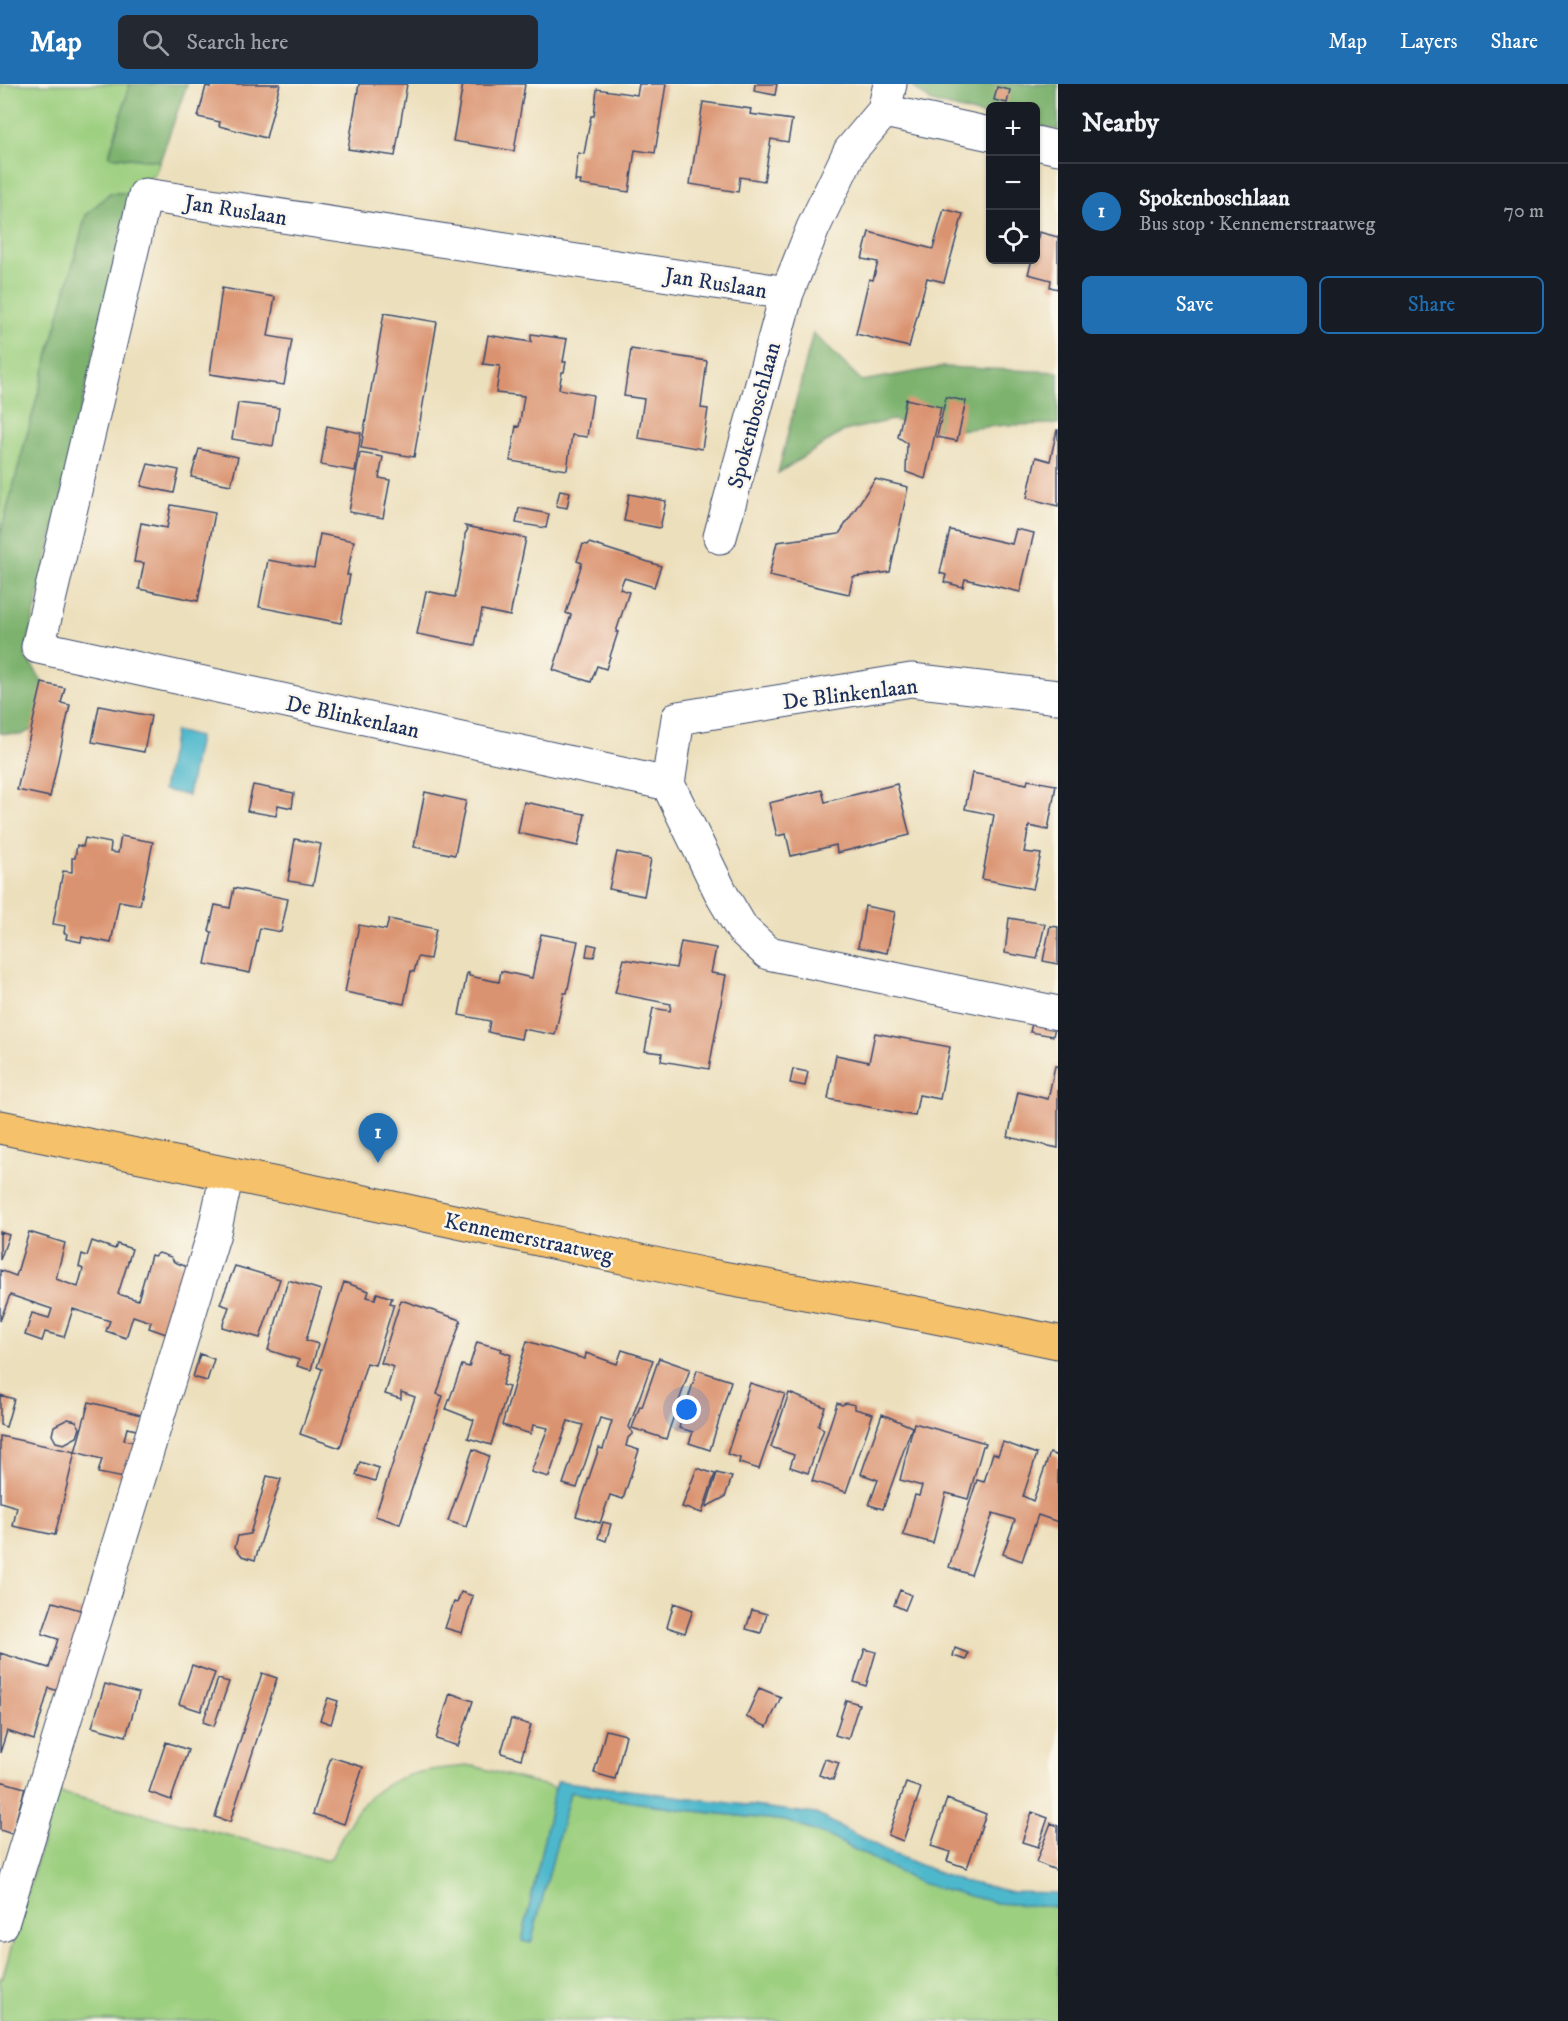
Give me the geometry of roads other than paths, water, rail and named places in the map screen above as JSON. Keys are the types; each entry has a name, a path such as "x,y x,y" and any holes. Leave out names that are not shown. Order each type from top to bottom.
{"main road":[{"name":"Kennemerstraatweg","path":"0,1127 706,1275 921,1314 1058,1342"}],"street":[{"path":"887,98 986,133"},
{"name":"Spokenboschlaan","path":"720,537 787,293 813,228 850,151 887,98"},
{"path":"1040,144 1058,148"},
{"name":"Jan Ruslaan","path":"38,647 145,195 787,293"},
{"name":"De Blinkenlaan","path":"38,647 668,784 678,718 911,680 1058,697"},
{"path":"668,784 723,897 742,929 768,953 1058,1013"},
{"path":"2,1924 214,1233 227,1174"}],"water":[{"path":"175,731 199,737 188,795 163,790"},
{"path":"558,1781 816,1814 893,1854 957,1880 1013,1892 1058,1893 1058,1907 997,1903 920,1883 830,1837 786,1821 685,1810 570,1792 531,1943 522,1941"}],"place":[{"name":"Spokenboschlaan","path":"378,1163"}]}
